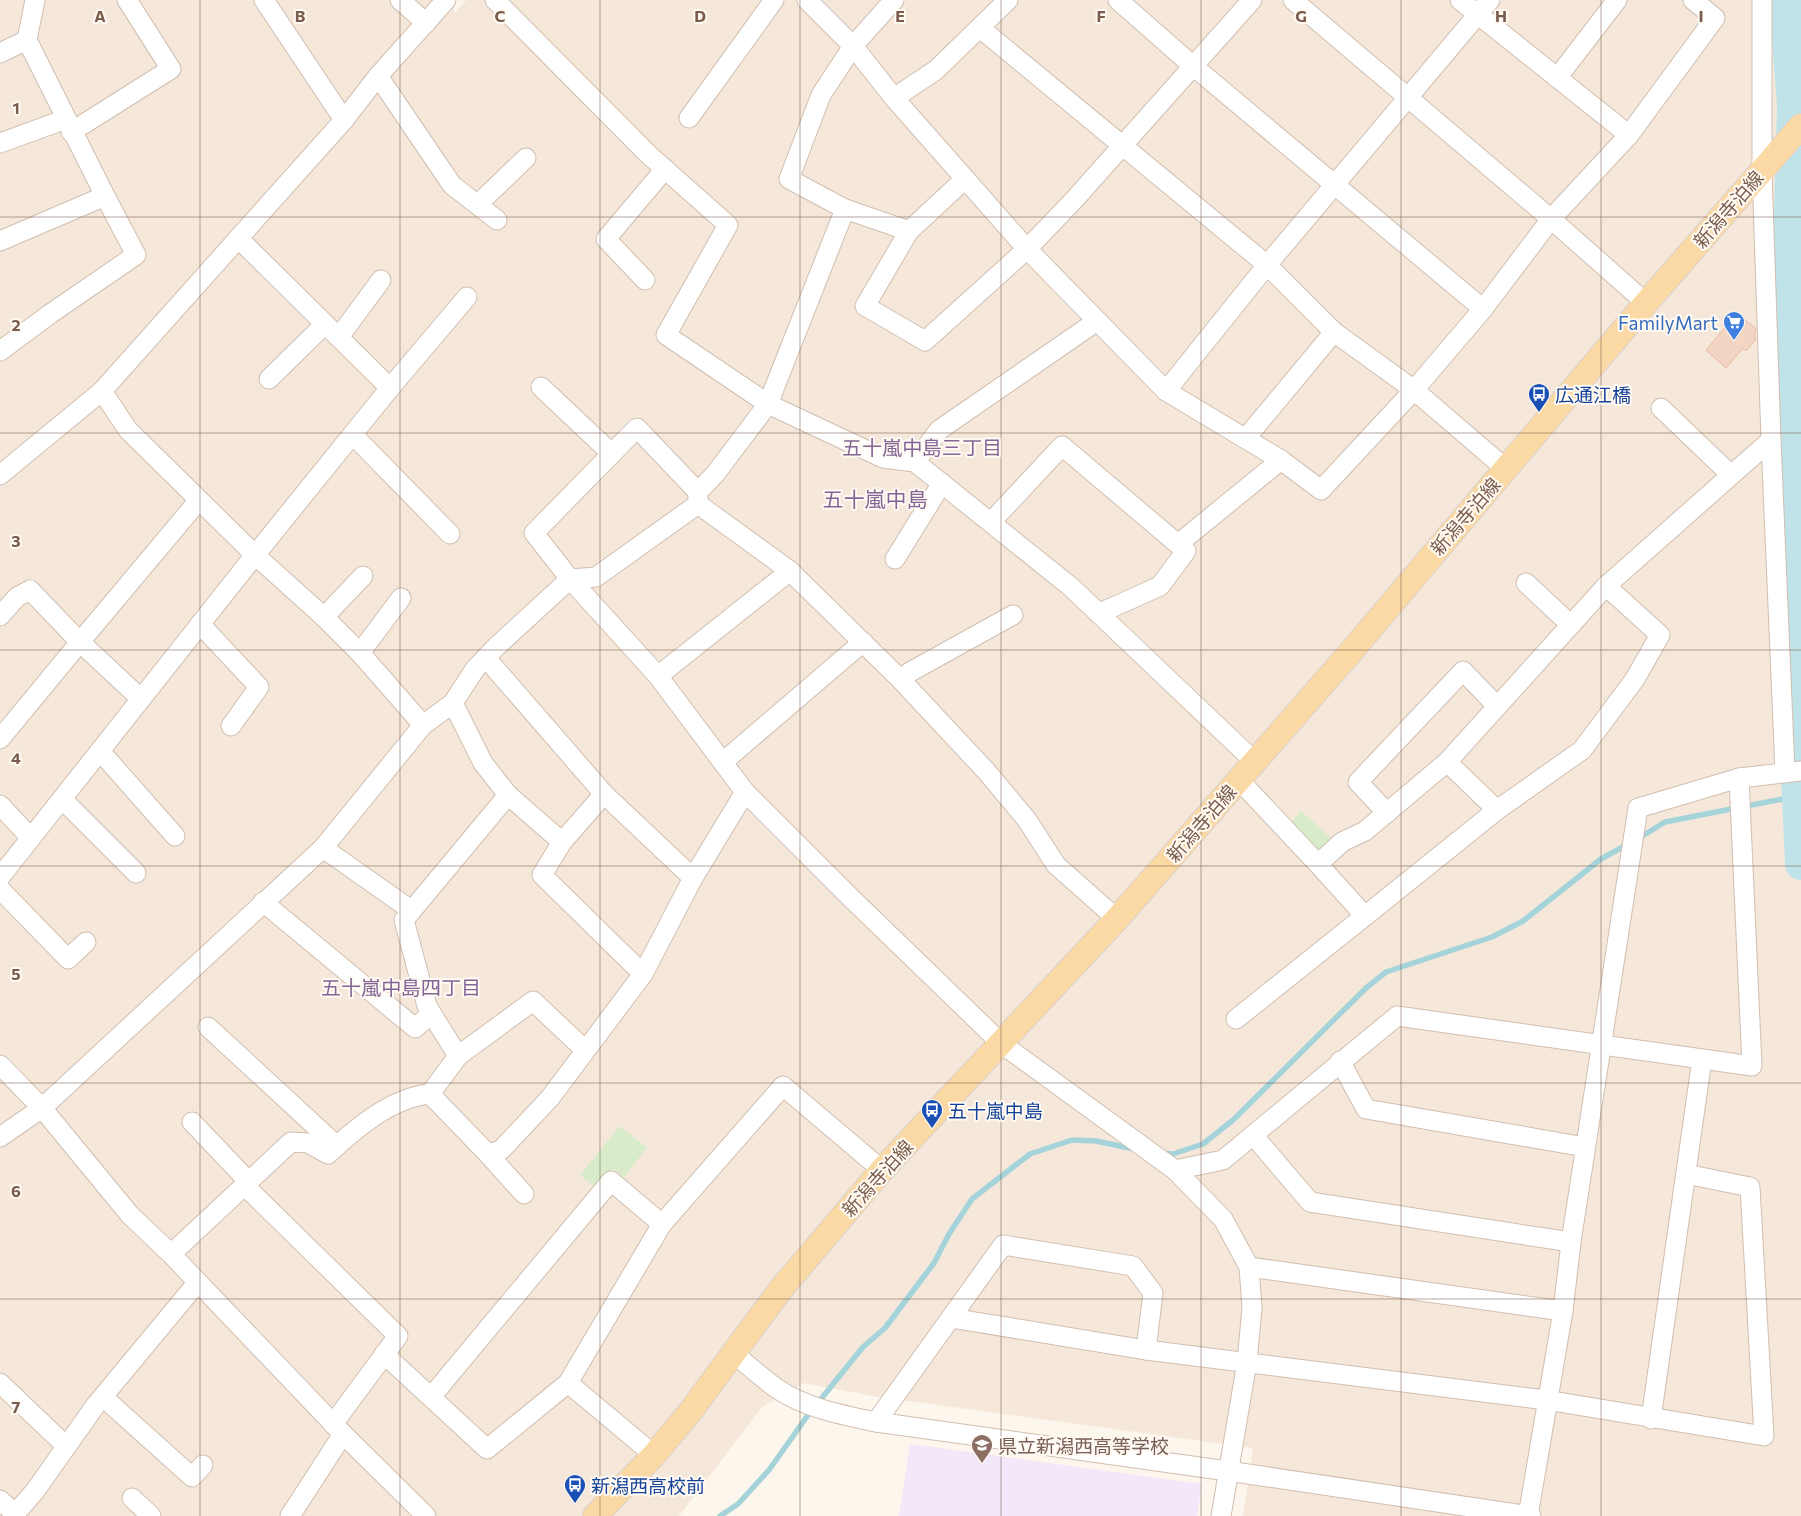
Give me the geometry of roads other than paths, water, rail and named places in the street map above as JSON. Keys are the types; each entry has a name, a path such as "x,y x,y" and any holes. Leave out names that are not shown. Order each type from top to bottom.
{"main road":[{"name":"新潟寺泊線","path":"595,1516 654,1455 734,1354 781,1290 882,1170 1117,919 1255,762 1646,303 1801,126"}],"street":[{"path":"0,351 136,255 68,125 27,40 35,0"},
{"path":"0,144 68,125 171,69 127,0"},
{"path":"264,0 344,120"},
{"path":"400,0 426,23"},
{"path":"2,470 102,391 344,120 378,76 446,0"},
{"path":"495,0 666,169 728,225 666,335 768,404 883,458 916,462 1071,587 1255,762"},
{"path":"689,118 774,0"},
{"path":"807,0 853,46 894,98 1027,249 1166,391 1281,460 1321,490 1414,390 1483,309 1551,219 1629,135 1715,18 1693,0"},
{"path":"894,0 853,46 821,95 789,179 845,209 909,231"},
{"path":"894,98 936,70 1008,0"},
{"path":"1118,0 1193,66 1483,309"},
{"path":"965,179 909,231 865,306 926,341 1027,249 1252,0"},
{"path":"1293,0 1551,219 1646,303"},
{"path":"1460,0 1629,135"},
{"path":"1166,391 1267,265 1408,99 1476,14 1490,0"},
{"path":"1557,78 1617,0"},
{"path":"734,1354 778,1389 803,1402 839,1415 876,1422 1228,1471 1529,1516 1546,1400 1563,1311 1571,1242 1600,1045 1638,808 1740,778 1792,771 1771,440 1762,0"},
{"path":"980,28 1267,265 1334,332 1414,390 1506,469"},
{"path":"0,53 27,40"},
{"path":"378,76 452,184 497,220"},
{"path":"478,204 526,158"},
{"path":"645,280 606,239 666,169"},
{"path":"0,241 105,196"},
{"path":"0,1137 42,1108 323,848 423,726 453,703 486,658 570,580 596,577 698,498 768,404 845,209"},
{"path":"238,238 390,388"},
{"path":"339,337 382,280"},
{"path":"0,877 255,555 390,388 467,297"},
{"path":"916,462 939,430 1097,321"},
{"path":"269,380 325,324"},
{"path":"1246,438 1334,332"},
{"path":"541,387 612,454"},
{"path":"102,391 128,430 255,555 324,617 360,654 423,726"},
{"path":"1661,408 1731,475"},
{"path":"1117,919 1056,865 1027,820 987,772 901,680 790,572 698,498 637,428 534,533 570,580 658,676 745,792 1002,1044 1175,1170 1222,1220 1249,1267 1252,1308 1247,1362 1221,1516"},
{"path":"353,435 450,534"},
{"path":"1318,864 1342,842 1365,832 1447,762 1496,705 1606,586 1771,440"},
{"path":"991,522 1062,446 1186,550 1160,586 1100,614"},
{"path":"1178,544 1281,460"},
{"path":"895,559 942,483"},
{"path":"0,739 199,500"},
{"path":"658,676 790,572"},
{"path":"324,617 363,576"},
{"path":"1526,583 1571,625"},
{"path":"1236,1019 1497,810 1582,750 1635,679 1660,635 1606,586"},
{"path":"0,616 16,597 30,590 80,642 141,699"},
{"path":"360,654 401,598"},
{"path":"901,680 910,672 1013,615"},
{"path":"200,624 259,687 231,726"},
{"path":"723,762 863,642"},
{"path":"486,658 604,794 692,878"},
{"path":"1387,813 1358,782 1463,670 1496,705"},
{"path":"453,703 482,763 508,795 562,842"},
{"path":"100,751 175,836"},
{"path":"1447,762 1497,810"},
{"path":"1175,1170 1223,1160 1340,1061 1397,1016 1752,1066 1740,778"},
{"path":"1239,780 1365,916"},
{"path":"488,1154 501,1150 550,1098 644,974 692,878 745,792"},
{"path":"604,794 562,842 542,875 644,974"},
{"path":"458,1056 427,1006 404,920 508,795"},
{"path":"62,799 136,873"},
{"path":"0,805 31,838"},
{"path":"323,848 411,910"},
{"path":"0,889 68,959 86,942"},
{"path":"263,902 414,1028 431,1014"},
{"path":"171,1254 292,1142 308,1143 328,1154 391,1107 417,1095 430,1094 458,1056 533,1001 585,1050"},
{"path":"208,1027 337,1146"},
{"path":"1651,1419 1702,1059"},
{"path":"1340,1061 1366,1108 1585,1147"},
{"path":"0,1065 42,1108 130,1215 171,1254 338,1429 426,1516"},
{"path":"384,1354 487,1449 568,1384 662,1224 783,1086 882,1170"},
{"path":"430,1094 524,1194"},
{"path":"192,1122 247,1184 398,1336 384,1354 338,1429 290,1516"},
{"path":"1253,1134 1310,1202 1571,1242"},
{"path":"951,1318 1146,1350 1546,1400 1651,1419 1764,1436 1750,1187 1686,1174"},
{"path":"431,1397 612,1181 662,1224"},
{"path":"876,1422 1003,1245 1132,1266 1153,1293 1146,1350"},
{"path":"1249,1267 1563,1311"},
{"path":"0,1500 14,1515 35,1491 103,1397 197,1282"},
{"path":"0,1383 66,1446"},
{"path":"568,1384 654,1455"},
{"path":"103,1397 192,1477 203,1465"},
{"path":"132,1498 150,1516"}],"waterway":[{"path":"1785,0 1793,105 1786,363 1792,664 1801,864"},
{"path":"1639,838 1665,822 1798,796"},
{"path":"1160,1153 1173,1154 1203,1144 1233,1120 1366,988 1386,972 1492,937 1523,921 1601,859 1628,844"},
{"path":"720,1516 738,1504 769,1470 808,1415 863,1347 885,1328 934,1263 949,1234 972,1199 1030,1154 1072,1140 1096,1141 1139,1150"}],"place":[{"name":"FamilyMart","path":"1734,341"},
{"name":"広通江橋","path":"1539,413"},
{"name":"五十嵐中島","path":"932,1129"},
{"name":"県立新潟西高等学校","path":"982,1464"},
{"name":"新潟西高校前","path":"575,1504"}],"district":[{"name":"五十嵐中島三丁目","path":"922,447"},
{"name":"五十嵐中島","path":"875,498"},
{"name":"五十嵐中島四丁目","path":"401,987"}]}
